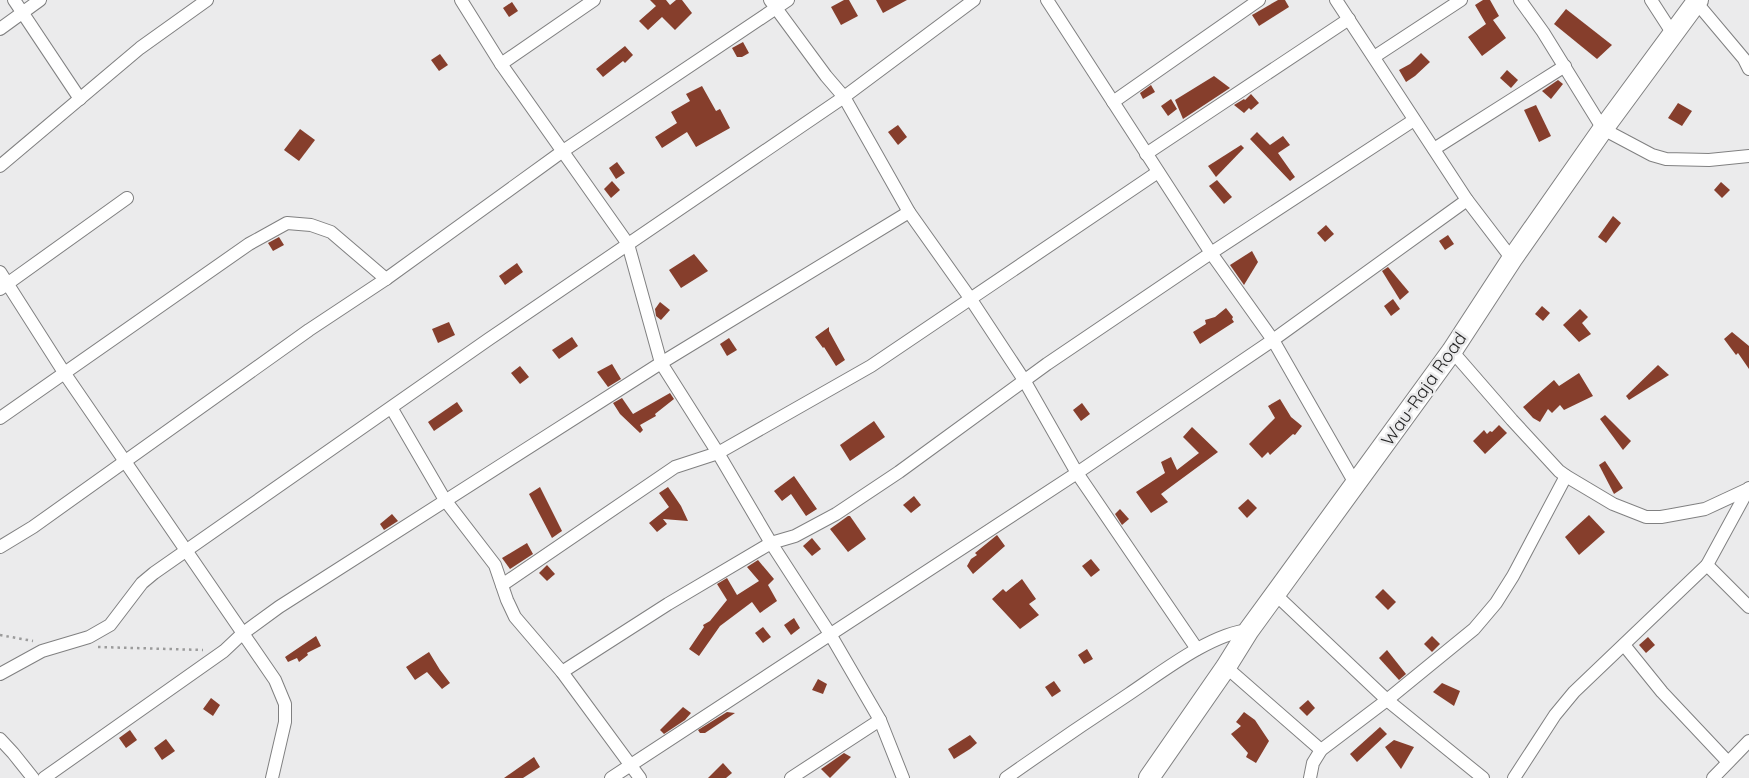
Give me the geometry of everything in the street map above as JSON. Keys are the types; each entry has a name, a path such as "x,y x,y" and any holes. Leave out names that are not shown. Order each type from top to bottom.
{"main road":[{"name":"Wau-Raja Road","path":"1149,778 1226,667 1249,630 1452,351 1512,259 1603,129 1697,1"}],"street":[{"path":"14,0 80,98"},
{"path":"0,29 40,0"},
{"path":"0,166 140,48 207,0"},
{"path":"461,0 501,64 628,244 661,363 718,453 771,543 830,634 880,720 903,778"},
{"path":"501,64 594,0"},
{"path":"0,547 33,527 309,330 386,279 562,151 773,4 788,0"},
{"path":"0,674 42,651 89,637 110,625 142,583 185,551 844,97 974,0"},
{"path":"1047,0 1211,253 1272,340 1356,485"},
{"path":"1113,102 1259,0"},
{"path":"1336,0 1467,200 1512,259"},
{"path":"1374,58 1461,0"},
{"path":"1520,0 1566,66 1603,129 1652,155 1666,159 1709,160 1749,156"},
{"path":"1650,0 1673,34"},
{"path":"1697,1 1744,59 1749,69"},
{"path":"773,4 826,76 844,97 909,212 970,298 1024,380 1078,473 1197,649"},
{"path":"1146,154 1349,19"},
{"path":"1434,149 1566,66"},
{"path":"562,672 668,604 771,543 795,536 836,514 899,472 1024,380 1211,253 1414,120"},
{"path":"502,585 675,467 718,453 871,366 1158,172"},
{"path":"4,286 127,198"},
{"path":"611,778 1078,473 1272,340 1467,200"},
{"path":"44,778 224,651 242,634 279,607 661,363 909,212"},
{"path":"0,418 249,244 287,223 311,225 331,232 386,279"},
{"path":"0,272 4,286 275,680 285,704 285,722 272,778"},
{"path":"1452,351 1512,420 1566,476 1613,504 1646,517 1661,517 1705,509 1748,489"},
{"path":"392,408 445,500 495,565 515,617 562,672 640,778"},
{"path":"1310,778 1313,763 1321,750 1388,700 1474,629 1496,603 1513,576 1566,476"},
{"path":"1514,778 1555,715 1581,686 1707,565 1748,489"},
{"path":"1707,565 1749,607"},
{"path":"1275,594 1388,700 1483,778"},
{"path":"1006,778 1197,649 1233,634 1249,630"},
{"path":"1624,645 1662,692 1728,762"},
{"path":"1226,667 1321,750"},
{"path":"790,778 880,720"},
{"path":"0,739 13,752 33,778"},
{"path":"1713,778 1749,741"}],"path":[{"path":"0,635 36,641"},
{"path":"96,647 224,651"}],"building":[{"path":"650,0 666,0 670,5 676,0 682,0 692,13 675,30 662,17 648,30 639,21 656,6"},
{"path":"844,0 849,0 858,16 841,25 831,7"},
{"path":"876,0 907,0 883,13"},
{"path":"1278,0 1285,0 1289,7 1259,26 1252,15"},
{"path":"1483,0 1490,0 1499,16 1493,20 1506,38 1482,56 1468,37 1486,24 1475,5"},
{"path":"512,2 518,11 509,17 503,8"},
{"path":"1566,9 1612,45 1597,59 1554,24"},
{"path":"743,42 749,53 742,57 737,57 732,48"},
{"path":"625,46 633,55 625,63 623,61 603,77 596,69"},
{"path":"1421,53 1430,62 1406,82 1399,70 1410,64"},
{"path":"440,54 448,65 439,71 431,60"},
{"path":"1507,70 1518,80 1511,88 1500,78"},
{"path":"1214,76 1230,88 1183,119 1175,100"},
{"path":"1558,80 1563,84 1551,99 1542,91"},
{"path":"1151,85 1155,92 1143,99 1140,93"},
{"path":"702,86 716,111 720,109 730,128 696,147 687,132 662,148 655,137 677,123 671,112 690,101 686,94"},
{"path":"1251,94 1259,103 1251,110 1249,108 1244,113 1234,105 1245,100"},
{"path":"1171,99 1177,109 1168,116 1161,106"},
{"path":"1678,103 1692,111 1682,126 1668,118"},
{"path":"1536,105 1551,136 1539,142 1524,110"},
{"path":"898,125 907,137 898,145 888,132"},
{"path":"300,129 315,140 299,161 284,150"},
{"path":"1257,132 1270,145 1283,136 1290,145 1278,153 1295,177 1290,181 1250,139"},
{"path":"1241,145 1244,148 1216,177 1208,166"},
{"path":"617,162 625,173 616,179 609,168"},
{"path":"1217,180 1232,197 1224,204 1209,186"},
{"path":"612,181 620,190 611,198 604,189"},
{"path":"1721,182 1730,190 1722,198 1714,190"},
{"path":"1613,216 1621,223 1606,243 1598,237"},
{"path":"1326,225 1334,234 1325,242 1317,233"},
{"path":"1448,235 1454,244 1445,250 1439,241"},
{"path":"279,237 284,245 273,251 268,243"},
{"path":"1252,251 1258,262 1244,285 1230,265"},
{"path":"694,254 708,271 681,288 669,270"},
{"path":"517,263 523,272 505,285 499,276"},
{"path":"1388,267 1409,292 1400,300 1382,271"},
{"path":"1393,299 1400,309 1391,316 1384,306"},
{"path":"660,302 670,310 661,320 656,316 655,309"},
{"path":"1542,306 1550,313 1543,321 1535,314"},
{"path":"1226,308 1233,317 1234,322 1200,344 1193,332 1206,324 1205,320 1215,317"},
{"path":"1580,309 1588,317 1582,323 1591,334 1579,342 1563,325"},
{"path":"449,322 455,335 438,343 432,329"},
{"path":"829,327 829,331 845,360 836,366 815,337"},
{"path":"1732,332 1749,346 1749,369 1738,353 1736,355 1724,339"},
{"path":"572,337 578,346 559,359 552,350"},
{"path":"729,338 737,350 727,356 720,344"},
{"path":"612,364 621,379 608,387 597,372"},
{"path":"1658,365 1669,375 1629,400 1626,396"},
{"path":"520,366 529,377 520,384 511,373"},
{"path":"1579,373 1593,396 1564,410 1560,405 1552,413 1548,409 1540,422 1533,418 1523,407 1554,380 1559,386"},
{"path":"670,393 674,399 655,414 656,416 640,425 643,430 640,433 620,414 613,403 622,398 633,414"},
{"path":"1280,399 1291,417 1302,426 1295,435 1293,434 1270,455 1268,452 1262,458 1249,444 1275,418 1268,406"},
{"path":"457,402 463,411 434,431 428,422"},
{"path":"1082,403 1090,414 1081,421 1073,410"},
{"path":"1605,415 1631,441 1623,450 1600,419"},
{"path":"874,421 885,437 850,461 840,445"},
{"path":"1499,425 1507,433 1485,454 1473,441 1484,430 1487,434"},
{"path":"1192,427 1218,452 1161,494 1168,502 1151,513 1136,492 1165,473 1161,462 1171,457 1177,470 1199,453 1183,437"},
{"path":"1605,461 1623,488 1614,494 1599,465"},
{"path":"794,476 817,509 806,516 791,494 782,501 774,491"},
{"path":"540,487 562,531 552,538 529,494"},
{"path":"668,487 681,506 688,521 663,519 667,524 657,532 649,523 669,507 659,493"},
{"path":"914,496 921,505 911,513 903,505"},
{"path":"1248,499 1257,508 1247,518 1238,508"},
{"path":"1120,509 1129,519 1122,525 1115,514"},
{"path":"392,514 398,521 384,530 380,524"},
{"path":"1589,515 1605,532 1579,555 1565,537"},
{"path":"850,516 866,539 848,552 830,529"},
{"path":"997,535 1005,546 973,574 967,566 971,559 977,555 975,553"},
{"path":"812,538 821,549 812,556 803,546"},
{"path":"527,543 533,554 510,569 502,558"},
{"path":"1091,559 1100,570 1091,577 1082,566"},
{"path":"758,560 774,579 768,585 777,601 760,613 752,602 720,626 699,656 689,649 704,627 703,625 710,621 727,600 717,584 727,578 737,595 759,581 747,567"},
{"path":"547,565 555,574 547,581 539,573"},
{"path":"1022,579 1036,599 1029,604 1039,615 1020,629 992,599 1003,589 1006,592"},
{"path":"1383,589 1396,602 1388,610 1375,597"},
{"path":"794,618 800,628 791,635 784,625"},
{"path":"763,627 771,637 763,643 755,633"},
{"path":"316,636 321,646 307,653 308,655 299,662 297,658 288,662 285,657"},
{"path":"1432,636 1440,644 1432,652 1424,644"},
{"path":"1648,637 1655,645 1646,653 1639,645"},
{"path":"1087,649 1093,659 1084,664 1078,655"},
{"path":"1387,650 1406,674 1399,680 1379,658"},
{"path":"429,652 450,683 442,689 427,672 415,680 406,667"},
{"path":"818,679 827,684 823,694 812,690"},
{"path":"1054,681 1061,691 1052,697 1045,687"},
{"path":"1442,683 1460,691 1454,706 1433,692"},
{"path":"211,698 220,705 213,716 203,709"},
{"path":"1308,700 1315,708 1307,716 1299,708"},
{"path":"683,707 691,713 685,720 664,734 660,730"},
{"path":"727,712 735,713 705,733 700,733 698,730"},
{"path":"1244,712 1255,720 1269,741 1256,763 1246,757 1248,753 1231,734 1241,726 1236,722"},
{"path":"1380,727 1387,734 1357,762 1350,754"},
{"path":"130,730 137,740 126,748 119,738"},
{"path":"970,735 977,743 954,759 948,749"},
{"path":"166,739 175,751 162,760 154,748"},
{"path":"1394,740 1414,747 1401,769 1385,747"},
{"path":"844,753 851,757 830,778 821,769"},
{"path":"534,757 540,767 523,778 504,778"},
{"path":"723,763 732,773 726,778 708,778"}]}
